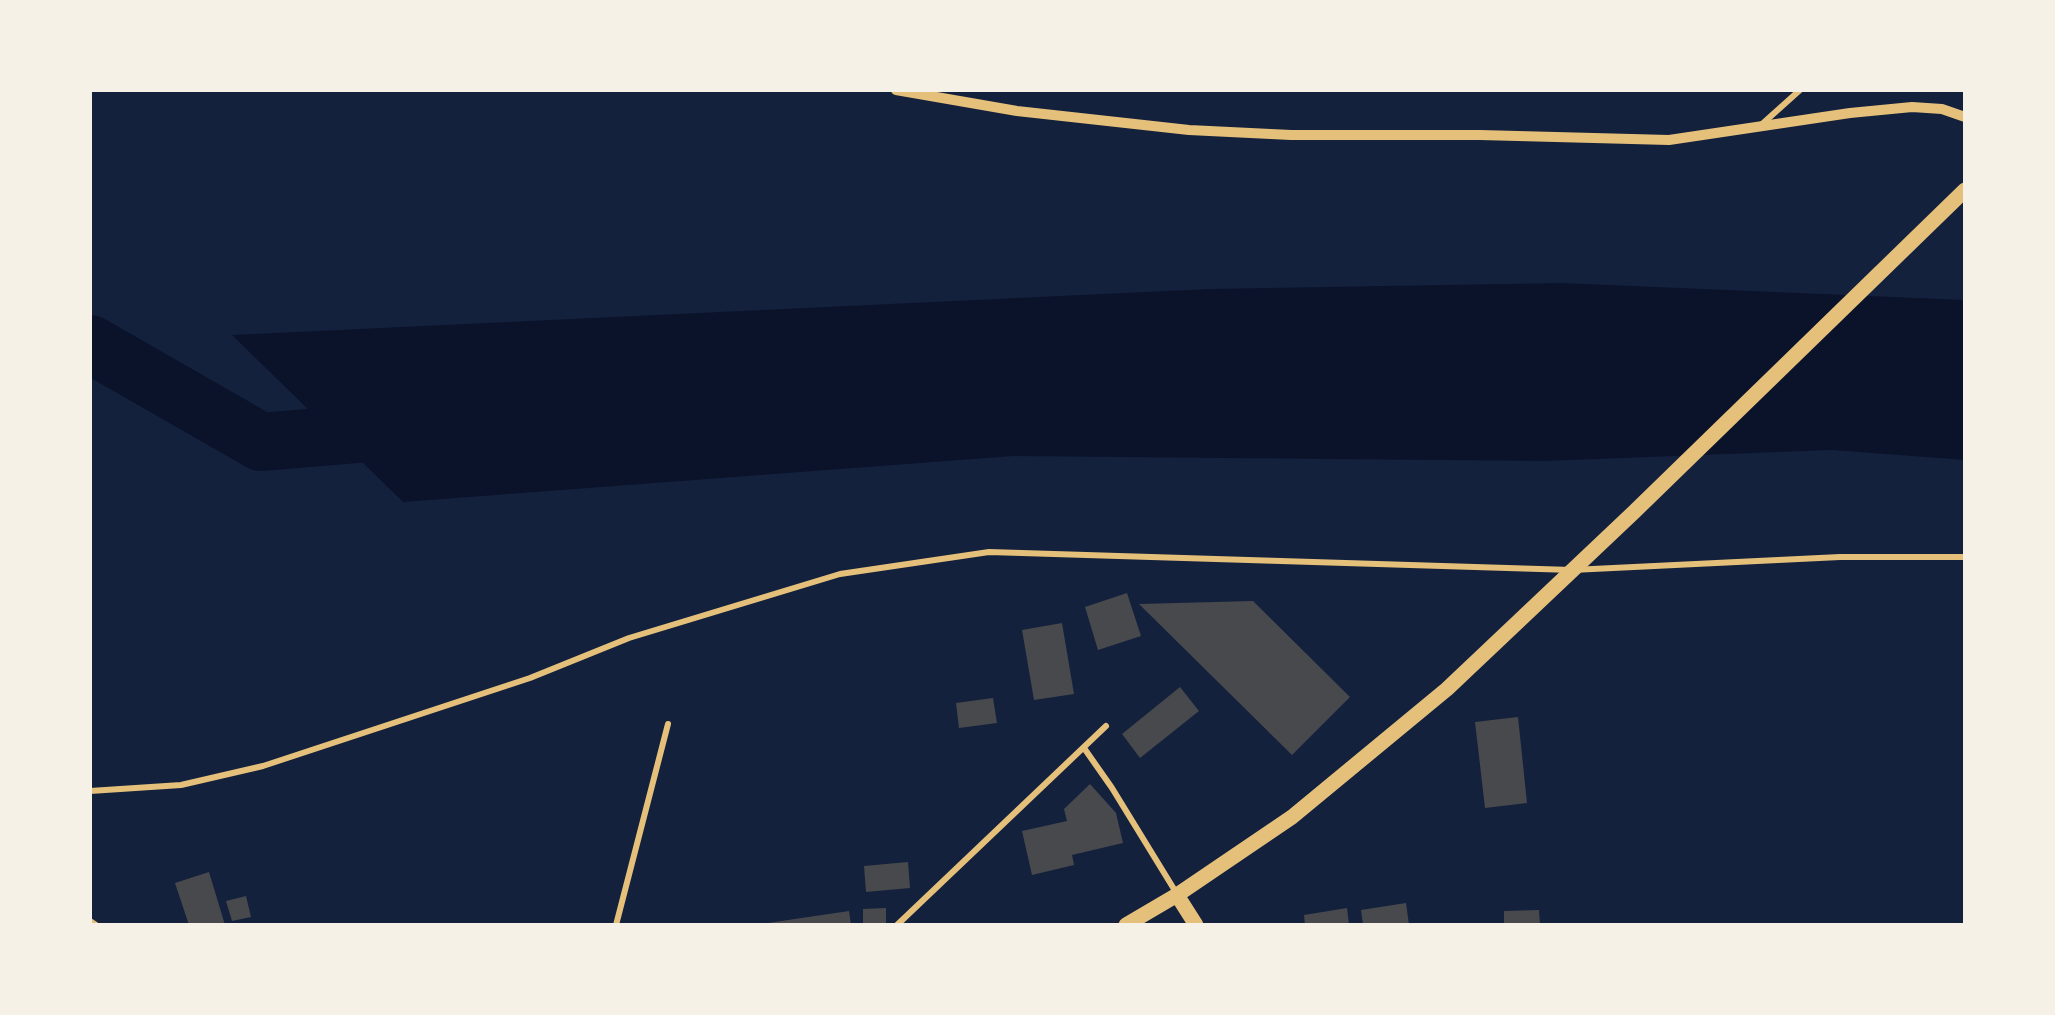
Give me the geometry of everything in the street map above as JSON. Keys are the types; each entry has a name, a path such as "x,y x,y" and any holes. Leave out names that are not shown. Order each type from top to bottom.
{"main road":[{"path":"1126,925 1177,895 1301,809 1447,689 1634,512 1965,190"},
{"path":"1177,895 1196,925"}],"street":[{"path":"896,90 941,94 1017,111 1189,130 1291,135 1480,135 1669,140 1911,107 1942,109 1965,117"},
{"path":"1761,126 1800,90"},
{"path":"90,791 180,784 263,766 530,678 629,638 840,574 989,552 1572,570 1840,557 1965,557"},
{"path":"616,925 668,724"},
{"path":"897,925 1106,726"},
{"path":"1084,748 1112,788 1177,895"},
{"path":"90,921 96,925"}],"water":[{"path":"1561,283 1965,300 1965,460 1832,450 1545,461 1013,456 403,502 232,335 1208,289"}],"building":[{"path":"1127,593 1141,636 1098,650 1085,607"},
{"path":"1253,601 1350,697 1292,755 1139,604"},
{"path":"1062,623 1074,694 1034,700 1022,630"},
{"path":"1180,687 1199,711 1140,758 1122,734"},
{"path":"993,698 997,723 959,728 956,703"},
{"path":"1518,717 1527,803 1485,808 1475,722"},
{"path":"1090,784 1116,813 1123,843 1072,855 1074,865 1032,875 1022,831 1067,821 1064,809"},
{"path":"908,862 910,888 866,892 864,866"},
{"path":"209,872 225,925 189,925 175,883"},
{"path":"246,896 251,917 232,921 226,901"},
{"path":"1406,903 1409,925 1363,925 1361,910"},
{"path":"886,908 886,924 863,925 863,909"},
{"path":"1347,908 1349,925 1305,925 1304,915"},
{"path":"1539,910 1540,925 1504,925 1504,911"},
{"path":"849,911 851,925 761,924"}],"waterway":[{"path":"90,344 261,442 415,429"}]}
